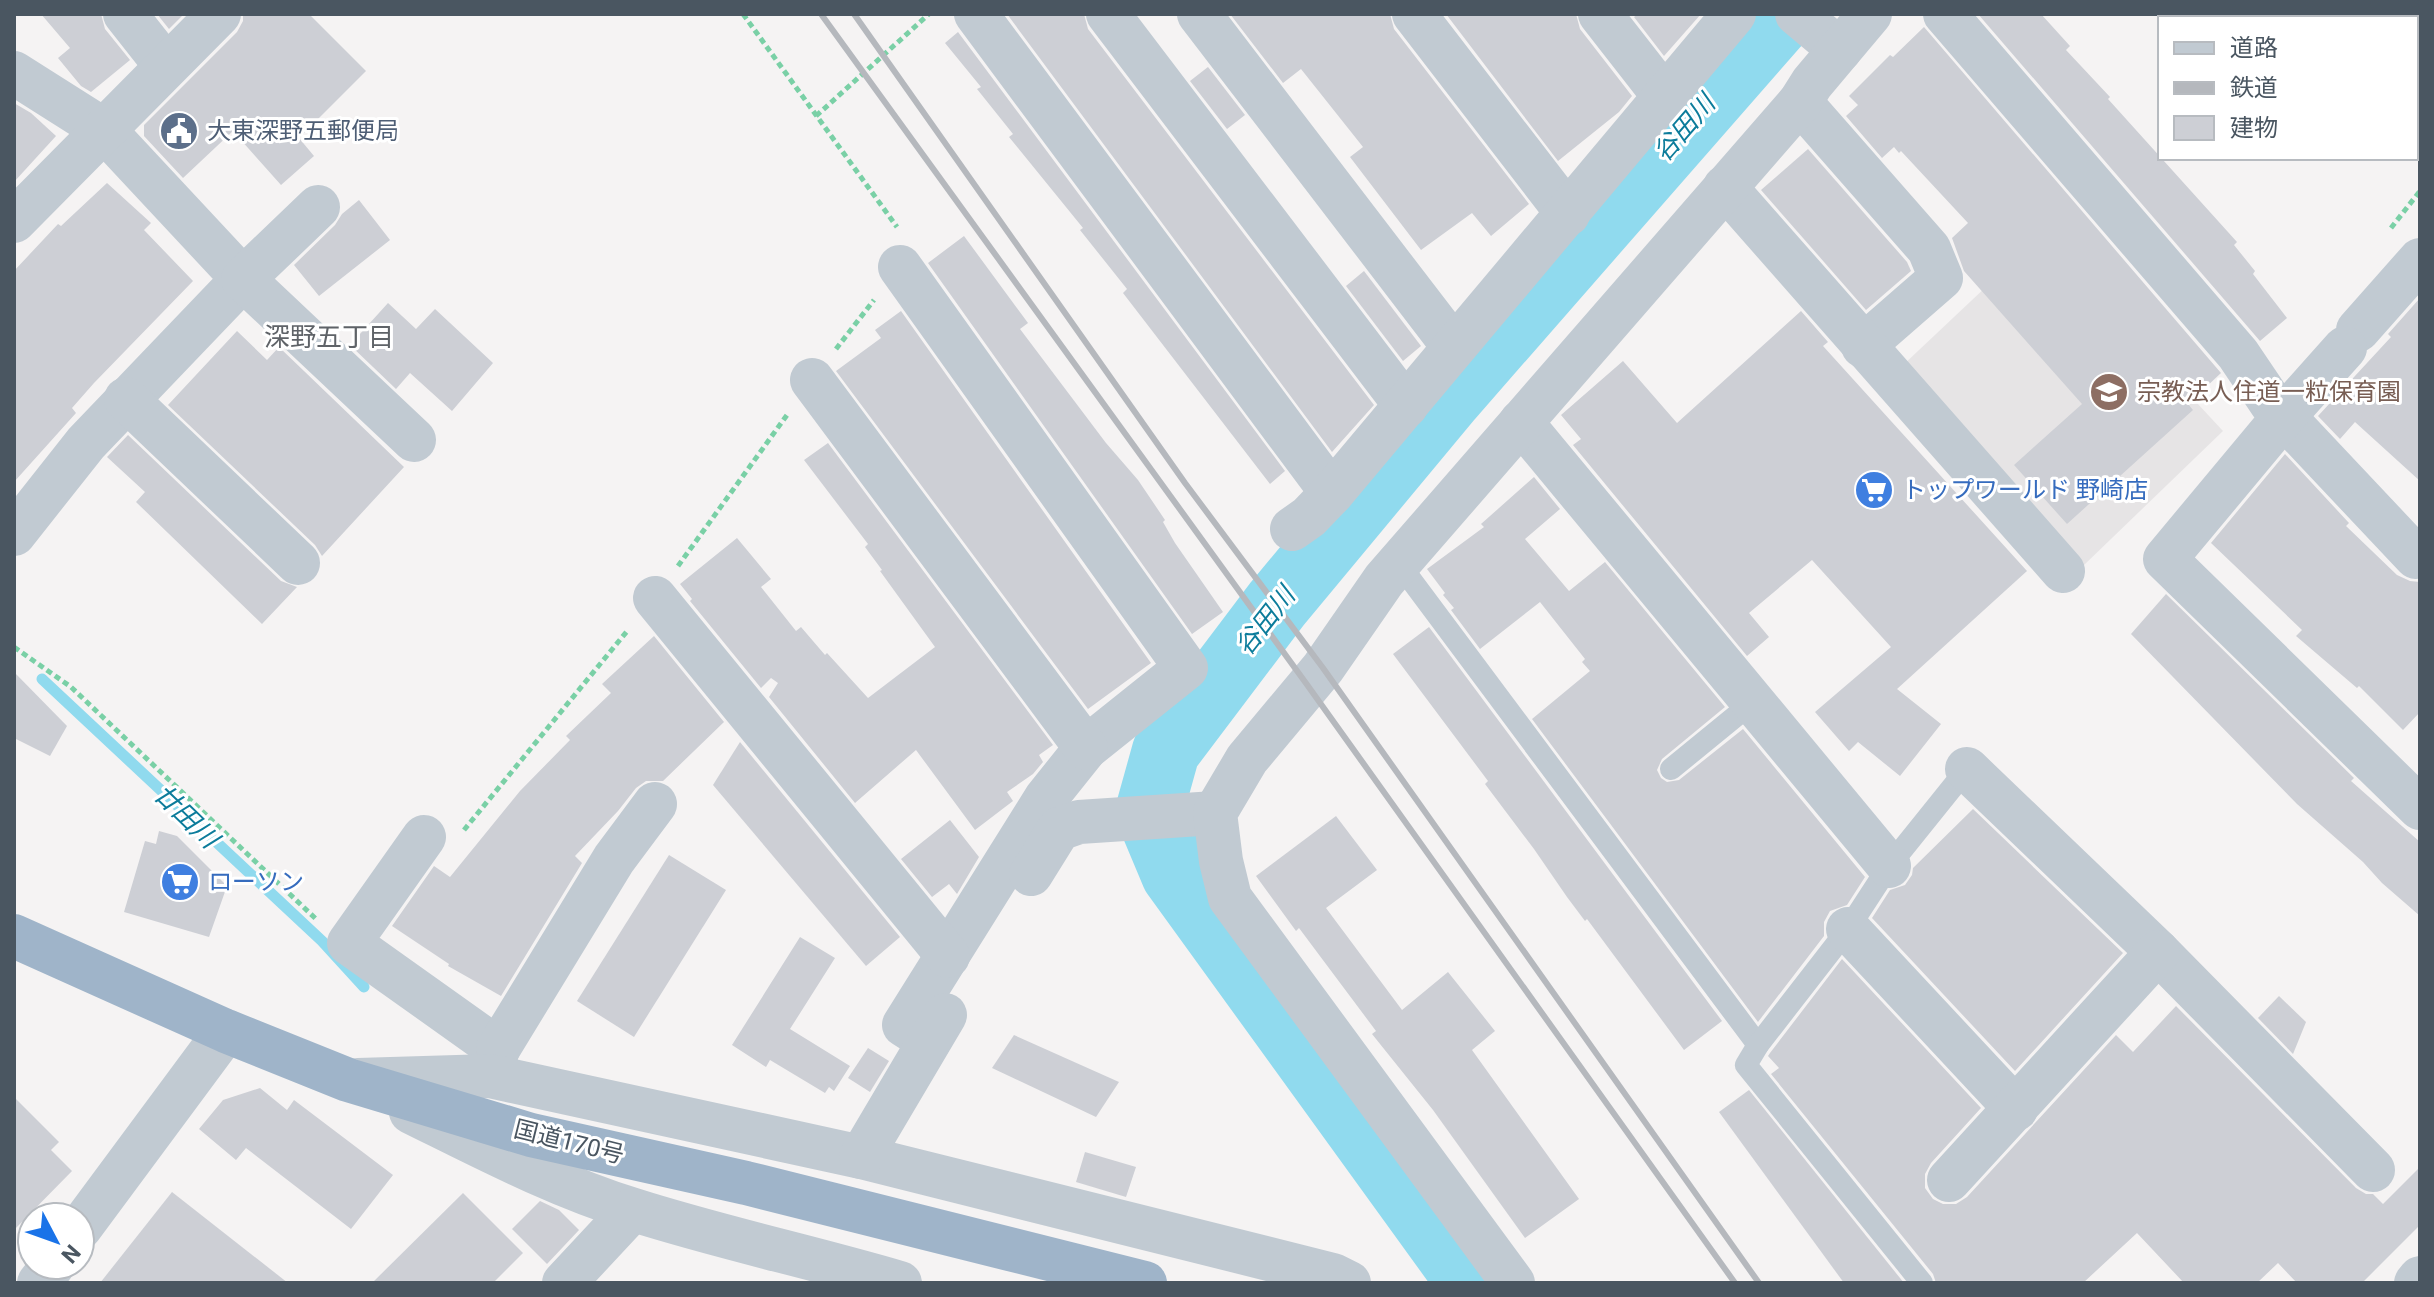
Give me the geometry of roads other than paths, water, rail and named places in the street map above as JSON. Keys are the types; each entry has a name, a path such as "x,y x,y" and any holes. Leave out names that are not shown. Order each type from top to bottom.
{"highway":[{"name":"国道170号","path":"14,936 226,1031 348,1080 531,1135 746,1183 1145,1283"}],"street":[{"path":"125,14 166,66"},
{"path":"14,221 219,14"},
{"path":"976,14 1332,493"},
{"path":"1108,14 1406,406"},
{"path":"1199,14 1454,347"},
{"path":"1414,14 1568,214"},
{"path":"1600,14 1664,96"},
{"path":"1292,529 1309,517 1332,493 1734,14"},
{"path":"1797,14 1840,50"},
{"path":"1513,1283 1230,898 1221,861 1215,813 1247,759 1323,668 1384,580 1800,102 1870,14"},
{"path":"1945,14 2238,354 2273,404 2416,557"},
{"path":"14,73 104,130 243,279 414,440"},
{"path":"1800,102 1929,249 1941,278 1863,346"},
{"path":"1725,187 2063,571"},
{"path":"14,534 86,443 126,399 318,207"},
{"path":"900,267 1186,668 1086,748 1046,798 904,1025 929,1041"},
{"path":"2417,271 2352,339 2273,404 2165,559 2420,808"},
{"path":"812,380 1086,748"},
{"path":"126,399 298,563"},
{"path":"1521,422 1889,866"},
{"path":"655,598 948,956"},
{"path":"1967,769 2158,952 2373,1170"},
{"path":"494,1062 614,859 655,804"},
{"path":"861,1157 1059,829 1079,822 1215,813"},
{"path":"424,837 349,943 494,1062"},
{"path":"1848,929 2016,1109"},
{"path":"1949,1180 2158,952"},
{"path":"96,1206 226,1031"},
{"path":"348,1080 494,1062 1333,1275 1349,1283"},
{"path":"348,1080 541,1176 800,1271 873,1279"},
{"path":"564,1283 632,1210"},
{"path":"2416,1283 2420,1278"}],"lane":[{"path":"1400,565 1758,1045"},
{"path":"1671,769 1753,702"},
{"path":"1922,1283 1746,1065 1848,929 1889,866 1967,769"}],"waterway":[{"name":"谷田川","path":"1471,1283 1175,874 1149,812 1166,751 1277,604 1449,397 1784,14"},
{"name":"廿田川","path":"42,679 322,941 364,987"}],"railway":[{"path":"821,14 1308,686 1735,1283"},
{"path":"854,14 1185,483 1323,668 1759,1283"}],"place":[{"name":"大東深野五郵便局","path":"179,131"},
{"name":"宗教法人住道一粒保育園","path":"2109,392"},
{"name":"トップワールド 野崎店","path":"1874,490"},
{"name":"ローソン","path":"180,882"}],"district":[{"name":"深野五丁目","path":"329,337"}]}
